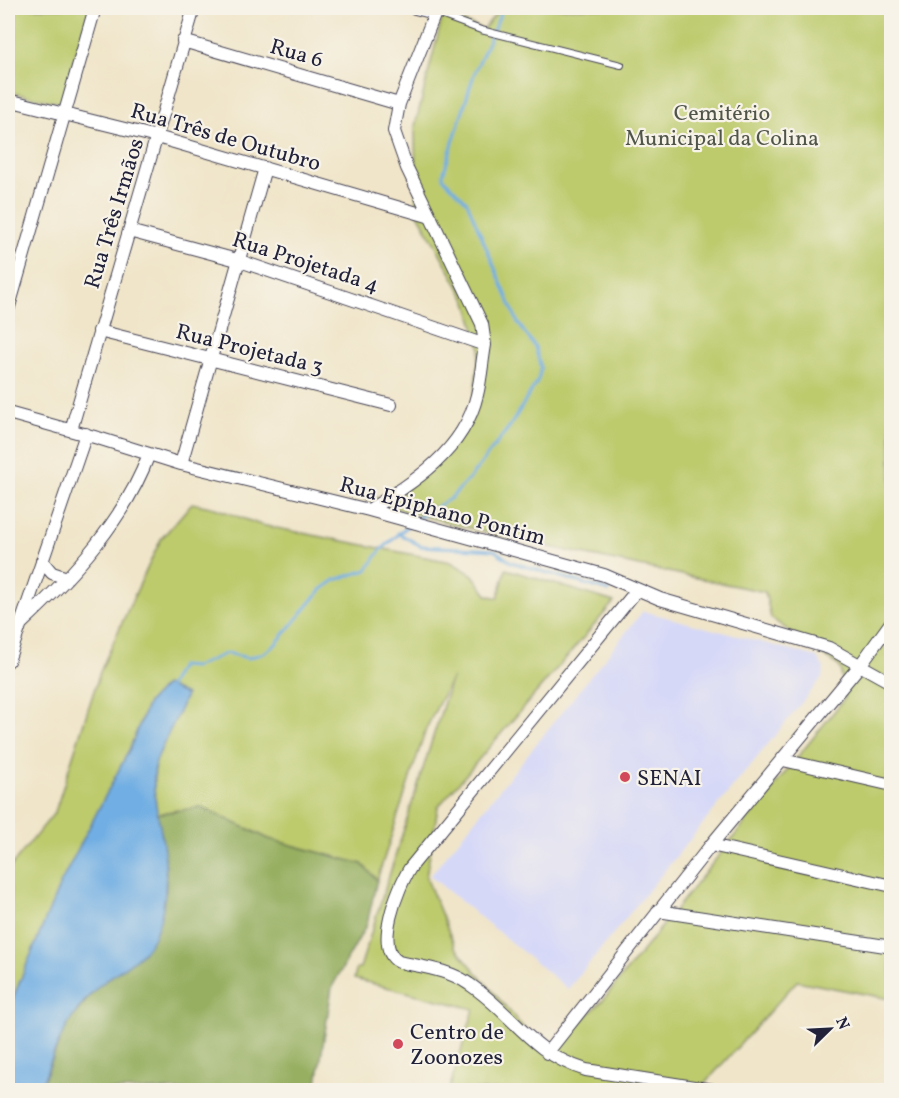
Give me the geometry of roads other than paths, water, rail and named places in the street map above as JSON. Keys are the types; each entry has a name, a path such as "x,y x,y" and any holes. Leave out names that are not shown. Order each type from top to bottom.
{"street":[{"path":"8,310 94,8"},
{"name":"Rua Três Irmãos","path":"71,430 194,8"},
{"path":"369,510 405,488 444,456 458,438 477,397 485,345 482,324 395,138 394,122 399,104 436,10 415,8"},
{"name":"Rua 6","path":"183,41 399,104"},
{"name":"Rua Três de Outubro","path":"8,100 157,137 431,217"},
{"path":"181,464 237,260 265,168"},
{"name":"Rua Projetada 4","path":"129,231 237,260 468,337 485,345"},
{"name":"Rua Projetada 3","path":"99,331 209,361 391,405"},
{"name":"Rua Epiphano Pontim","path":"8,413 86,434 181,464 369,510 604,575 660,599 821,645 861,664 891,683"},
{"path":"8,661 86,434"},
{"path":"21,624 67,578 129,501 149,454"},
{"path":"42,561 51,573 67,578"},
{"path":"638,590 410,868 395,896 387,937 392,958 453,975 468,982 547,1053 586,1070 713,1090"},
{"path":"547,1053 711,845 861,664 891,621"},
{"path":"783,760 891,785"},
{"path":"711,845 891,886"},
{"path":"658,911 891,947"}],"lane":[{"path":"436,10 481,30 621,65"}],"water":[{"path":"165,685 186,695 155,766 155,795 165,855 166,878 162,914 154,937 136,959 97,988 77,1010 62,1035 40,1090 8,1090 8,1010 60,884 130,748 148,703"}],"waterway":[{"path":"417,519 451,498 470,478 510,426 538,380 541,368 535,347 518,323 467,202 444,179 443,175 474,74 503,8"},
{"path":"168,689 180,666 195,667 227,653 248,658 264,653 275,645 321,590 335,580 367,570 380,551 409,525"},
{"path":"398,533 421,546 494,550 511,562 609,591"}],"place":[{"name":"SENAI","path":"625,777"},
{"name":"Centro de Zoonozes","path":"398,1044"}],"park label":[{"name":"Cemitério Municipal da Colina","path":"722,124"}]}
